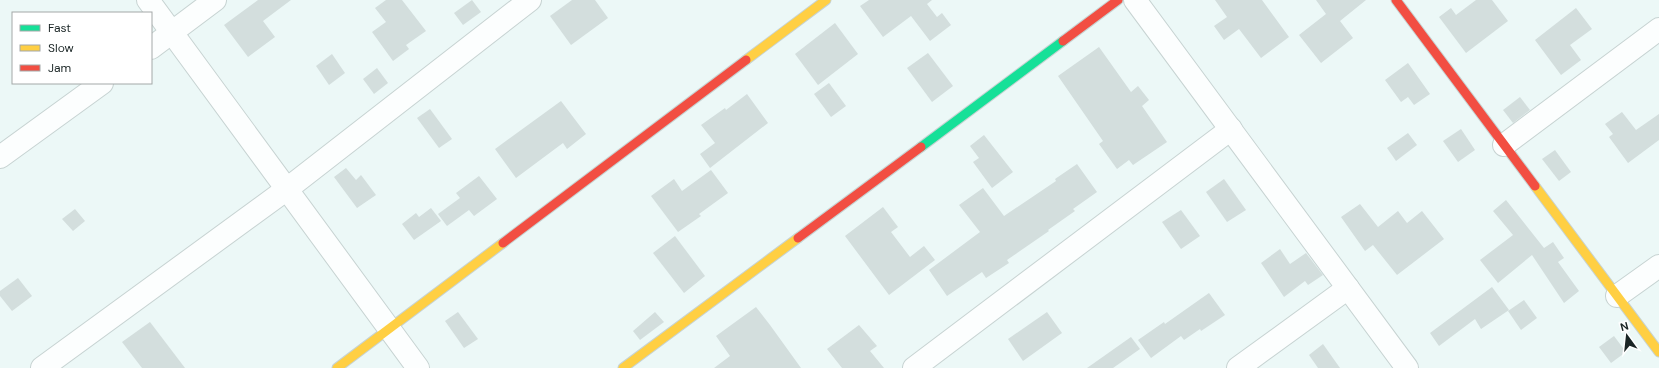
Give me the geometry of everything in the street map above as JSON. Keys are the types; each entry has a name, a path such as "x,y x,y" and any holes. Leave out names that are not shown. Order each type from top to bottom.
{"street":[{"path":"148,0 418,368"},
{"path":"152,47 215,0"},
{"path":"42,368 287,189 530,0"},
{"path":"336,368 390,329 826,0"},
{"path":"623,368 1118,0"},
{"path":"1135,0 1407,368"},
{"path":"1399,1 1504,145 1659,352"},
{"path":"1504,145 1659,29"},
{"path":"0,157 101,84"},
{"path":"914,368 1231,129"},
{"path":"1617,296 1659,266"},
{"path":"1238,368 1348,288"}],"building":[{"path":"258,0 291,0 263,21 275,37 248,57 224,25"},
{"path":"386,0 402,0 426,31 406,45 409,49 393,61 372,32 386,22 375,8"},
{"path":"472,0 481,12 463,25 454,13"},
{"path":"572,0 595,0 608,18 571,45 550,16"},
{"path":"869,0 932,0 927,4 937,17 942,13 951,25 930,41 911,16 883,37 860,6"},
{"path":"1215,0 1262,0 1289,37 1261,58 1239,29 1224,40 1214,26 1227,17"},
{"path":"1316,0 1366,0 1340,21 1353,38 1321,63 1299,35 1326,14"},
{"path":"1476,0 1492,0 1508,21 1466,53 1439,17 1451,8 1456,15"},
{"path":"1576,8 1592,29 1570,45 1581,60 1561,75 1535,40"},
{"path":"835,23 858,54 818,85 795,54"},
{"path":"1099,47 1131,92 1138,86 1149,100 1142,106 1167,142 1133,165 1129,160 1117,169 1099,144 1103,141 1058,76"},
{"path":"928,53 953,86 932,102 907,68"},
{"path":"332,54 345,73 329,85 316,66"},
{"path":"1408,63 1430,94 1414,105 1408,97 1401,102 1385,80"},
{"path":"377,68 388,83 374,94 363,79"},
{"path":"829,83 846,106 831,117 814,94"},
{"path":"747,94 768,123 710,168 700,154 715,143 701,125 725,108 726,110"},
{"path":"1520,97 1530,110 1513,123 1503,110"},
{"path":"561,101 586,134 567,149 563,143 516,178 495,149"},
{"path":"430,109 452,139 439,148 417,118"},
{"path":"1622,112 1636,130 1659,114 1659,140 1628,163 1609,137 1613,134 1605,124"},
{"path":"1461,129 1475,150 1458,162 1443,141"},
{"path":"1408,133 1417,145 1396,161 1387,148"},
{"path":"984,135 1013,172 992,188 973,162 979,158 970,146"},
{"path":"1555,150 1571,172 1559,181 1542,159"},
{"path":"1077,164 1097,192 1073,209 1075,211 1048,230 1049,231 1007,260 1009,263 986,278 982,272 947,296 929,270 980,232 959,205 983,188 1004,216 1056,181 1055,179"},
{"path":"346,168 356,180 361,175 376,195 357,208 334,177"},
{"path":"711,170 728,193 699,214 701,216 678,232 651,196 674,179 682,191"},
{"path":"479,176 497,199 474,216 469,210 447,226 438,214 460,198 456,193"},
{"path":"1224,179 1246,210 1227,222 1206,192"},
{"path":"1506,200 1544,248 1553,242 1564,258 1558,262 1579,291 1564,303 1532,255 1498,283 1480,260 1513,235 1493,211"},
{"path":"1360,204 1378,227 1398,211 1407,223 1422,211 1444,239 1397,275 1373,245 1365,251 1341,217"},
{"path":"883,207 898,227 891,232 910,257 924,246 935,260 889,295 845,236"},
{"path":"431,208 441,221 414,240 402,224 416,213 419,217"},
{"path":"75,209 85,221 73,231 62,219"},
{"path":"1181,210 1200,236 1181,249 1162,222"},
{"path":"675,236 705,276 684,293 653,253"},
{"path":"1280,249 1290,264 1306,253 1323,275 1308,285 1305,281 1284,297 1261,263"},
{"path":"18,278 32,296 12,311 0,296 0,291"},
{"path":"1492,287 1509,310 1481,329 1475,319 1439,346 1430,333"},
{"path":"1209,293 1225,315 1184,340 1181,336 1151,358 1138,340 1164,322 1165,324"},
{"path":"1524,300 1537,318 1521,330 1508,311"},
{"path":"756,307 801,368 714,368 730,356 716,336"},
{"path":"458,312 478,339 464,348 445,321"},
{"path":"655,312 664,322 640,340 633,331"},
{"path":"1047,312 1062,333 1023,361 1008,339"},
{"path":"150,322 185,368 142,368 122,342"},
{"path":"859,325 877,346 870,351 884,368 842,368 827,349"},
{"path":"1614,336 1626,352 1611,363 1599,347"},
{"path":"1131,337 1140,349 1113,368 1087,368"},
{"path":"1323,344 1340,368 1318,368 1309,355"}],"traffic: fast":[{"path":"921,147 1063,41"}],"traffic: slow":[{"path":"746,60 826,0"},
{"path":"1535,186 1659,352"},
{"path":"623,368 798,238"},
{"path":"337,368 503,243"}],"traffic: jam":[{"path":"1063,41 1118,0"},
{"path":"1396,0 1535,186"},
{"path":"503,243 746,60"},
{"path":"798,238 921,147"}]}
